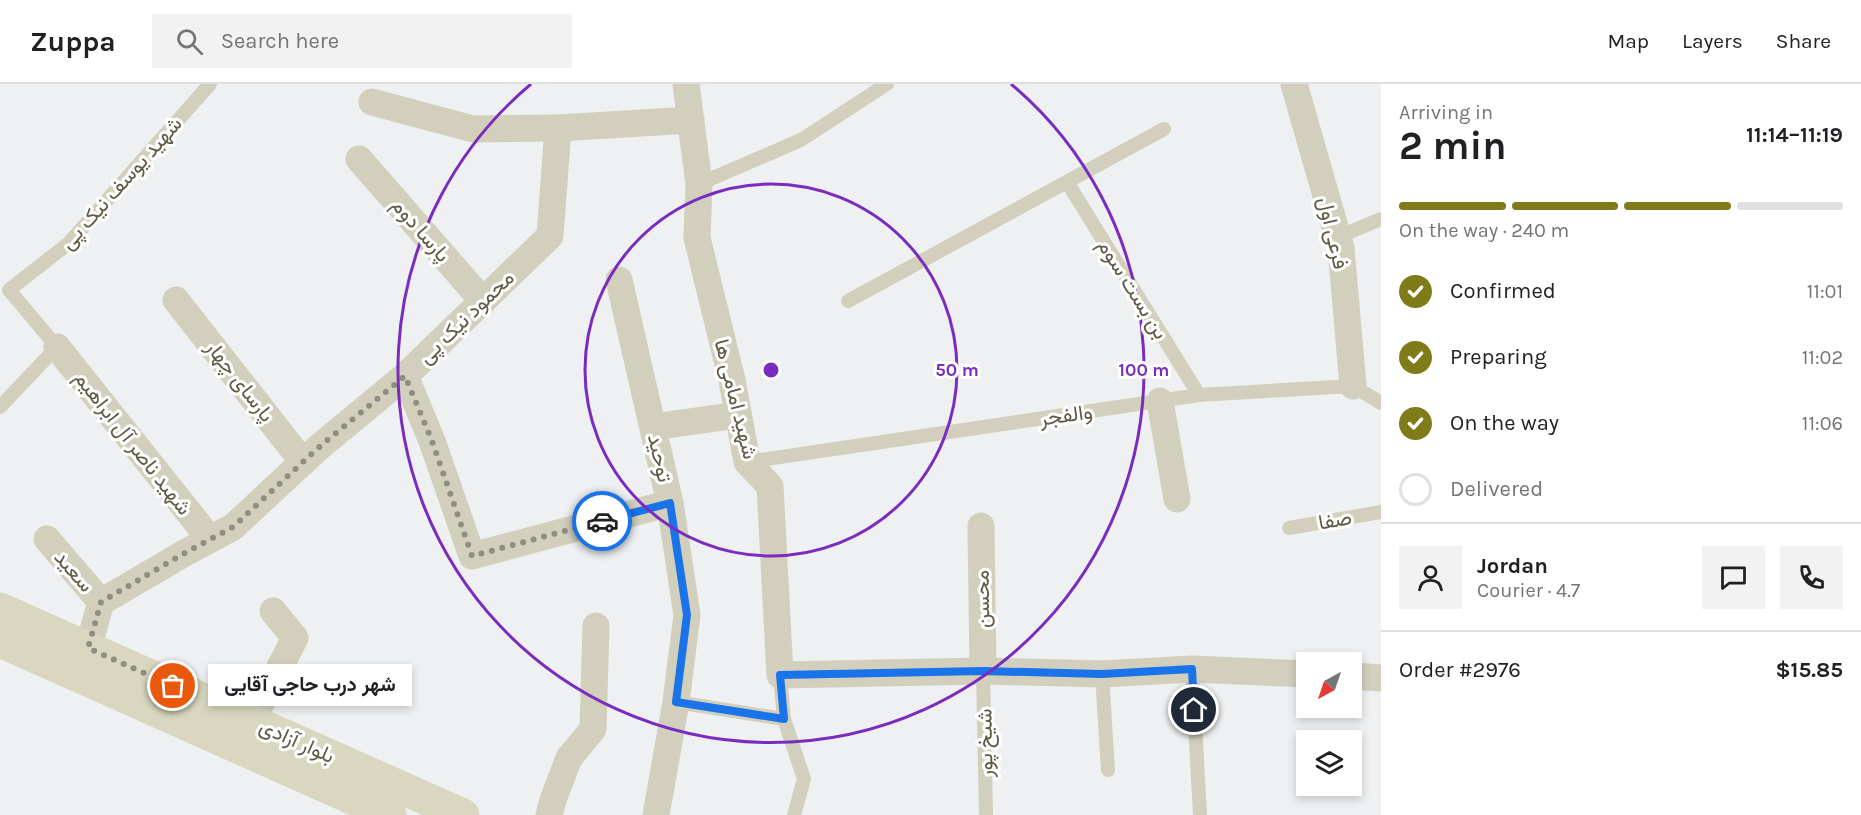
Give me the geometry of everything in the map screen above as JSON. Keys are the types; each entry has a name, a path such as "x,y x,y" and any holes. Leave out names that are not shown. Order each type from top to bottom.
{"main road":[{"name":"بلوار آزادی","path":"0,609 463,815"},
{"name":"بلوار آزادی","path":"0,641 348,806 390,815"}],"street":[{"name":"شهید امامی ها","path":"686,84 699,183 697,238 732,380 747,462 770,486 780,675"},
{"name":"فرعی اول","path":"1294,84 1341,248 1353,386"},
{"path":"372,102 473,129 558,128 691,120"},
{"name":"محمود نیک پی","path":"101,602 233,527 303,462 405,376 550,236 558,128"},
{"name":"پارسا دوم","path":"359,159 483,301"},
{"name":"توحید","path":"619,280 670,503 687,615 676,702 656,815"},
{"name":"پارسای چهار","path":"176,300 303,462"},
{"name":"شهید ناصر آل ابراهیم","path":"57,347 210,539"},
{"path":"405,376 432,441 472,556 670,503"},
{"path":"1160,401 1177,499"},
{"path":"653,427 738,414"},
{"name":"محسن","path":"981,526 983,671"},
{"name":"سعید","path":"47,539 101,602"},
{"path":"88,648 101,602"},
{"path":"252,721 295,638 273,611"},
{"path":"549,815 569,758 593,729 596,626"},
{"path":"780,675 983,671 1102,674 1192,669 1296,674"},
{"path":"1362,677 1381,678"}],"lane":[{"name":"شهید یوسف نیک پی","path":"57,347 9,290 69,243 210,84"},
{"path":"699,183 801,140 885,85"},
{"path":"848,301 1164,129"},
{"name":"بن بست سوم","path":"1067,182 1199,396"},
{"path":"1338,237 1381,219"},
{"path":"0,407 57,347"},
{"path":"1353,386 1381,403"},
{"name":"والفجر","path":"747,462 1199,396 1353,386"},
{"name":"صفا","path":"1289,528 1381,512"},
{"path":"1192,669 1200,815"},
{"name":"شیخ پور","path":"983,671 986,815"},
{"path":"1102,674 1108,770"},
{"name":"شهید امامی ها","path":"780,675 784,719 804,779 794,815"},
{"path":"676,702 784,719"}],"way so far":[{"path":"173,686 88,648 101,602 233,527 318,448 405,376 432,441 472,556 602,521"}],"place":[{"name":"شهر درب حاجی آقایی","path":"173,686"}],"route":[{"path":"602,521 670,503 687,615 676,702 784,719 780,675 983,671 1102,674 1192,669 1194,710"}]}
